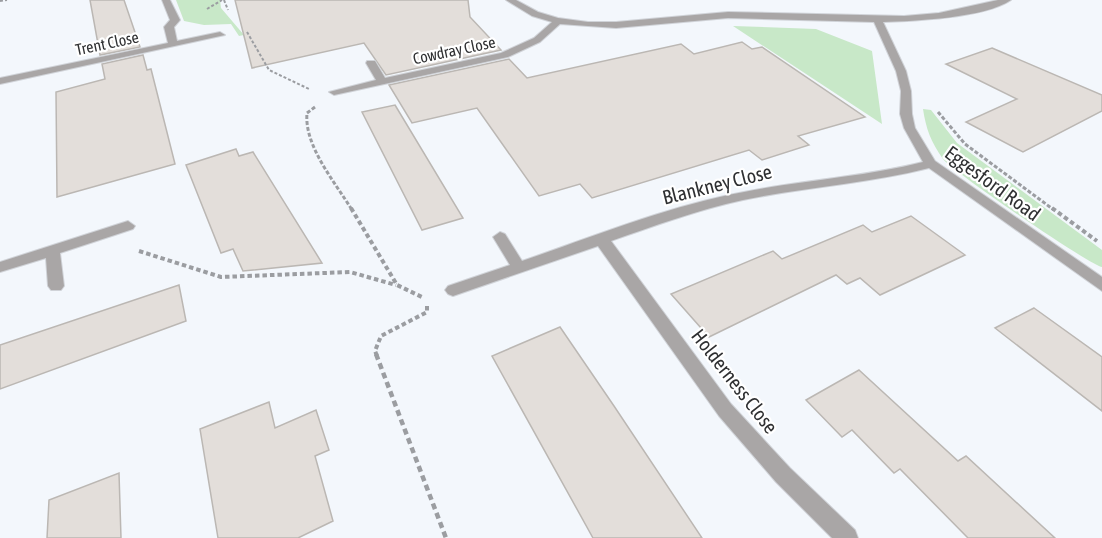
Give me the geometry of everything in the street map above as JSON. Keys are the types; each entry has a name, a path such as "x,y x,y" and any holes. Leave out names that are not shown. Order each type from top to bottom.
{"street":[{"path":"166,0 175,20 169,27 173,44"},
{"path":"510,0 534,13 560,20 614,26 700,16 876,18 940,16 972,12 1007,0"},
{"path":"748,2 756,15"},
{"name":"Eggesford Road","path":"876,18 892,42 906,93 906,114 912,135 918,148 931,164 1102,285"},
{"name":"Cowdray Close","path":"334,92 381,80 504,56 537,40 560,20"},
{"name":"Trent Close","path":"0,81 220,35"},
{"path":"371,63 381,80"},
{"name":"Blankney Close","path":"453,290 681,212 742,196 887,175 931,164"},
{"path":"0,267 53,252 128,226"},
{"path":"500,237 518,266"},
{"name":"Holderness Close","path":"602,240 725,410 783,475 847,538"},
{"path":"53,252 56,286"}],"path":[{"path":"0,1 7,0"},
{"path":"224,0 235,18"},
{"path":"243,27 269,70 311,90"},
{"path":"906,93 937,111 965,144 1102,245"},
{"path":"318,105 307,113 306,126 313,144 397,285"},
{"path":"128,226 126,246 221,277 350,272 397,285 428,300 427,312 381,336 375,351 446,538"}],"green space":[{"path":"176,0 220,0 221,8 244,35 239,36 231,24 204,25 184,21"},
{"path":"733,26 816,29 872,51 882,124"},
{"path":"923,109 931,110 957,143 1102,250 1102,267 1049,236 952,167 943,159 932,141"}],"building":[{"path":"90,0 124,0 140,47 100,55"},
{"path":"235,0 468,0 470,17 501,50 386,75 364,43 252,68"},
{"path":"742,42 752,49 762,47 865,117 798,136 809,145 762,160 749,150 592,198 580,184 539,196 477,108 412,123 389,85 509,59 527,78 681,44 694,54"},
{"path":"992,48 1102,95 1102,111 1023,152 966,122 1017,99 946,64"},
{"path":"143,55 147,70 151,69 175,164 57,197 56,92 105,79 102,64"},
{"path":"395,105 463,218 422,230 362,112"},
{"path":"236,149 239,156 253,152 322,263 243,271 233,249 221,253 186,165"},
{"path":"911,216 965,255 880,295 860,278 847,284 836,275 709,337 671,294 773,251 782,259 863,225 872,232"},
{"path":"179,285 186,321 0,389 0,345"},
{"path":"1034,308 1102,357 1102,411 995,328"},
{"path":"560,327 702,538 593,538 492,356"},
{"path":"859,370 958,461 966,456 1055,538 968,538 900,469 894,473 852,430 842,437 806,400"},
{"path":"269,402 275,428 316,410 329,450 315,456 333,521 298,538 218,538 200,429"},
{"path":"119,473 121,538 47,538 49,500"}]}
